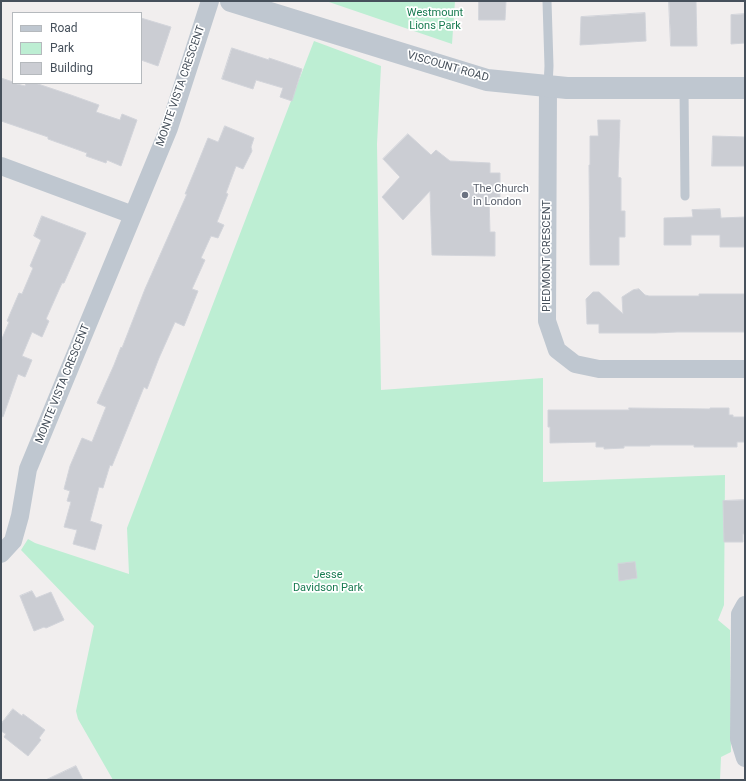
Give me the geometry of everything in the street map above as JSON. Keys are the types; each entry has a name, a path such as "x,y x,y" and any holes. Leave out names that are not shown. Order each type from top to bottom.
{"street":[{"name":"MONTE VISTA CRESCENT","path":"1,554 13,541 20,516 28,469 169,128 210,1"},
{"name":"VISCOUNT ROAD","path":"231,1 487,80 567,88 745,88"},
{"name":"PIEDMONT CRESCENT","path":"548,86 547,321 557,350 575,364 598,369 745,369"},
{"path":"1,166 133,215"},
{"path":"745,605 740,614 739,739 745,758"}],"lane":[{"path":"547,1 548,86"},
{"path":"684,88 685,196"}],"green space":[{"name":"Westmount Lions Park","path":"326,1 455,1 452,44"},
{"name":"Jesse Davidson Park","path":"314,41 381,66 377,144 381,390 543,378 543,482 725,475 724,605 718,620 730,630 731,752 721,757 720,780 113,780 78,719 76,711 94,626 21,550 28,539 35,543 129,574 127,528"}],"building":[{"path":"479,1 506,1 505,20 479,20"},
{"path":"669,1 696,1 697,46 671,46"},
{"path":"645,13 646,41 580,45 581,17"},
{"path":"745,14 745,43 731,44 731,15"},
{"path":"142,18 171,27 158,66 142,60"},
{"path":"232,48 302,69 292,101 280,97 283,88 256,80 253,89 222,79"},
{"path":"1,78 12,82 12,84 25,86 26,84 38,84 99,105 96,112 120,120 122,114 137,120 121,166 107,160 106,163 86,156 87,153 48,139 48,137 1,121"},
{"path":"598,120 620,120 618,177 621,178 621,211 625,211 625,237 619,237 619,265 590,265 590,136 598,136"},
{"path":"225,126 254,138 251,147 252,151 243,169 236,166 226,193 228,194 217,222 224,225 218,238 211,236 201,258 205,260 192,289 198,291 184,326 175,322 147,389 144,387 112,466 110,465 103,488 99,487 90,521 102,525 95,550 73,544 77,530 64,527 71,502 67,501 70,491 64,489 70,466 82,438 92,442 106,407 97,403 121,347 122,348 145,289 187,194 185,194 208,138 218,142"},
{"name":"The Church in London","path":"408,134 431,155 436,150 450,161 490,163 490,173 500,173 500,198 489,198 490,232 495,232 495,256 432,255 430,191 403,220 382,197 400,177 383,159"},
{"path":"713,136 745,137 745,166 712,166"},
{"path":"720,209 721,218 745,217 745,247 720,247 720,235 691,235 691,245 664,245 664,218 693,217 692,210"},
{"path":"42,216 86,233 46,319 49,321 42,337 32,332 22,356 32,360 25,377 18,374 3,417 1,416 1,341 9,322 7,321 19,293 22,294 33,268 30,266 41,240 34,236"},
{"path":"639,289 645,295 649,296 745,294 745,332 599,333 599,324 587,324 586,299 593,292 599,292 623,314 622,297 633,290"},
{"path":"629,408 729,408 729,415 733,415 733,417 745,417 745,442 737,442 737,447 650,445 624,446 624,448 604,449 604,447 596,447 596,442 550,443 548,410 629,410"},
{"path":"745,500 745,534 743,534 743,542 724,542 723,501"},
{"path":"635,562 637,578 619,581 618,564"},
{"path":"32,591 36,598 51,592 64,620 46,628 44,627 34,631 20,596"},
{"path":"13,709 22,716 23,714 45,730 39,738 41,740 28,756 4,737 6,734 1,731 1,724"},
{"path":"76,766 83,780 46,780"}],"place":[{"name":"The Church in London","path":"465,195"}]}
